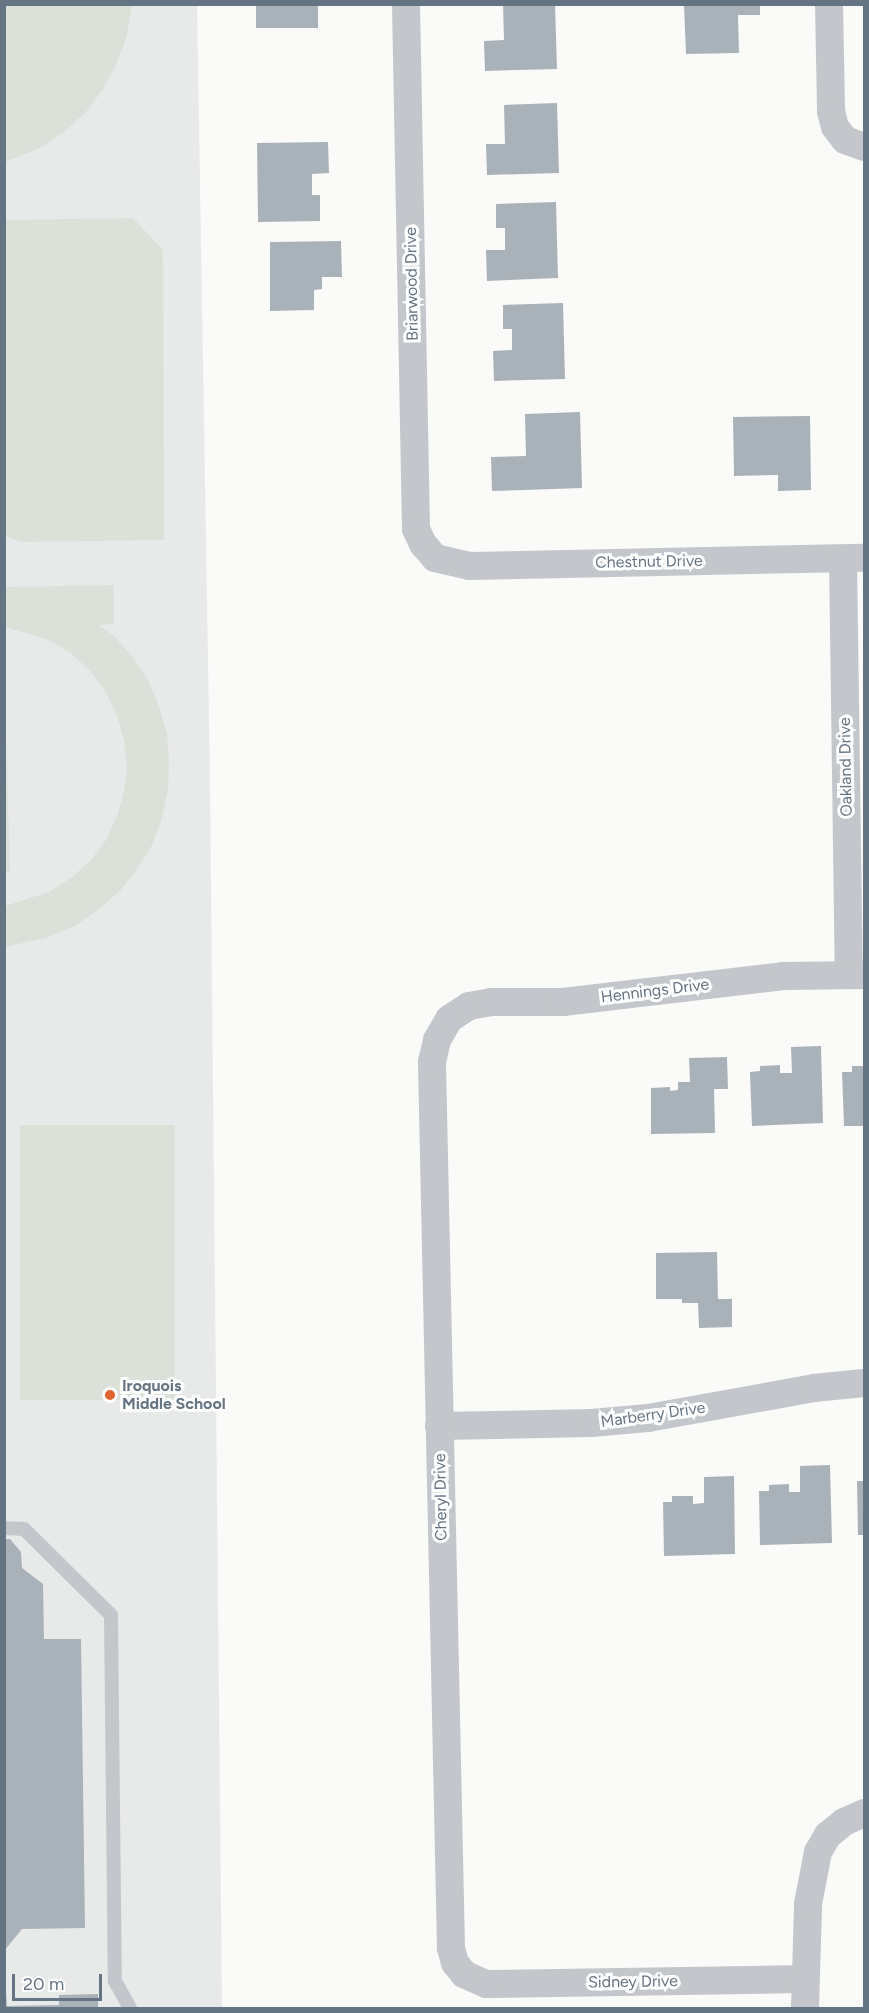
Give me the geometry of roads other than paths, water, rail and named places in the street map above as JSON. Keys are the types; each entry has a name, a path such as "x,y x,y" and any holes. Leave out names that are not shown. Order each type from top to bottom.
{"street":[{"name":"Briarwood Drive","path":"406,4 416,528 423,544 435,558"},
{"path":"829,4 831,111 835,127 855,143"},
{"name":"Chestnut Drive","path":"435,558 469,566 854,558"},
{"name":"Oakland Drive","path":"854,558 857,975"},
{"name":"Hennings Drive","path":"448,1019 469,1006 491,1002 563,1002 732,981 857,975"},
{"name":"Cheryl Drive","path":"448,1019 437,1040 432,1062 451,1948 455,1963 464,1974"},
{"name":"Marberry Drive","path":"439,1426 591,1423 648,1418 814,1388 864,1383"},
{"path":"805,2008 808,1904 818,1852 828,1836 844,1822 864,1813"},
{"name":"Sidney Drive","path":"464,1974 486,1984 805,1979"}],"lane":[{"path":"4,1528 24,1529 111,1614 115,1981 130,2008"}],"place":[{"name":"Iroquois Middle School","path":"110,1395"}]}
